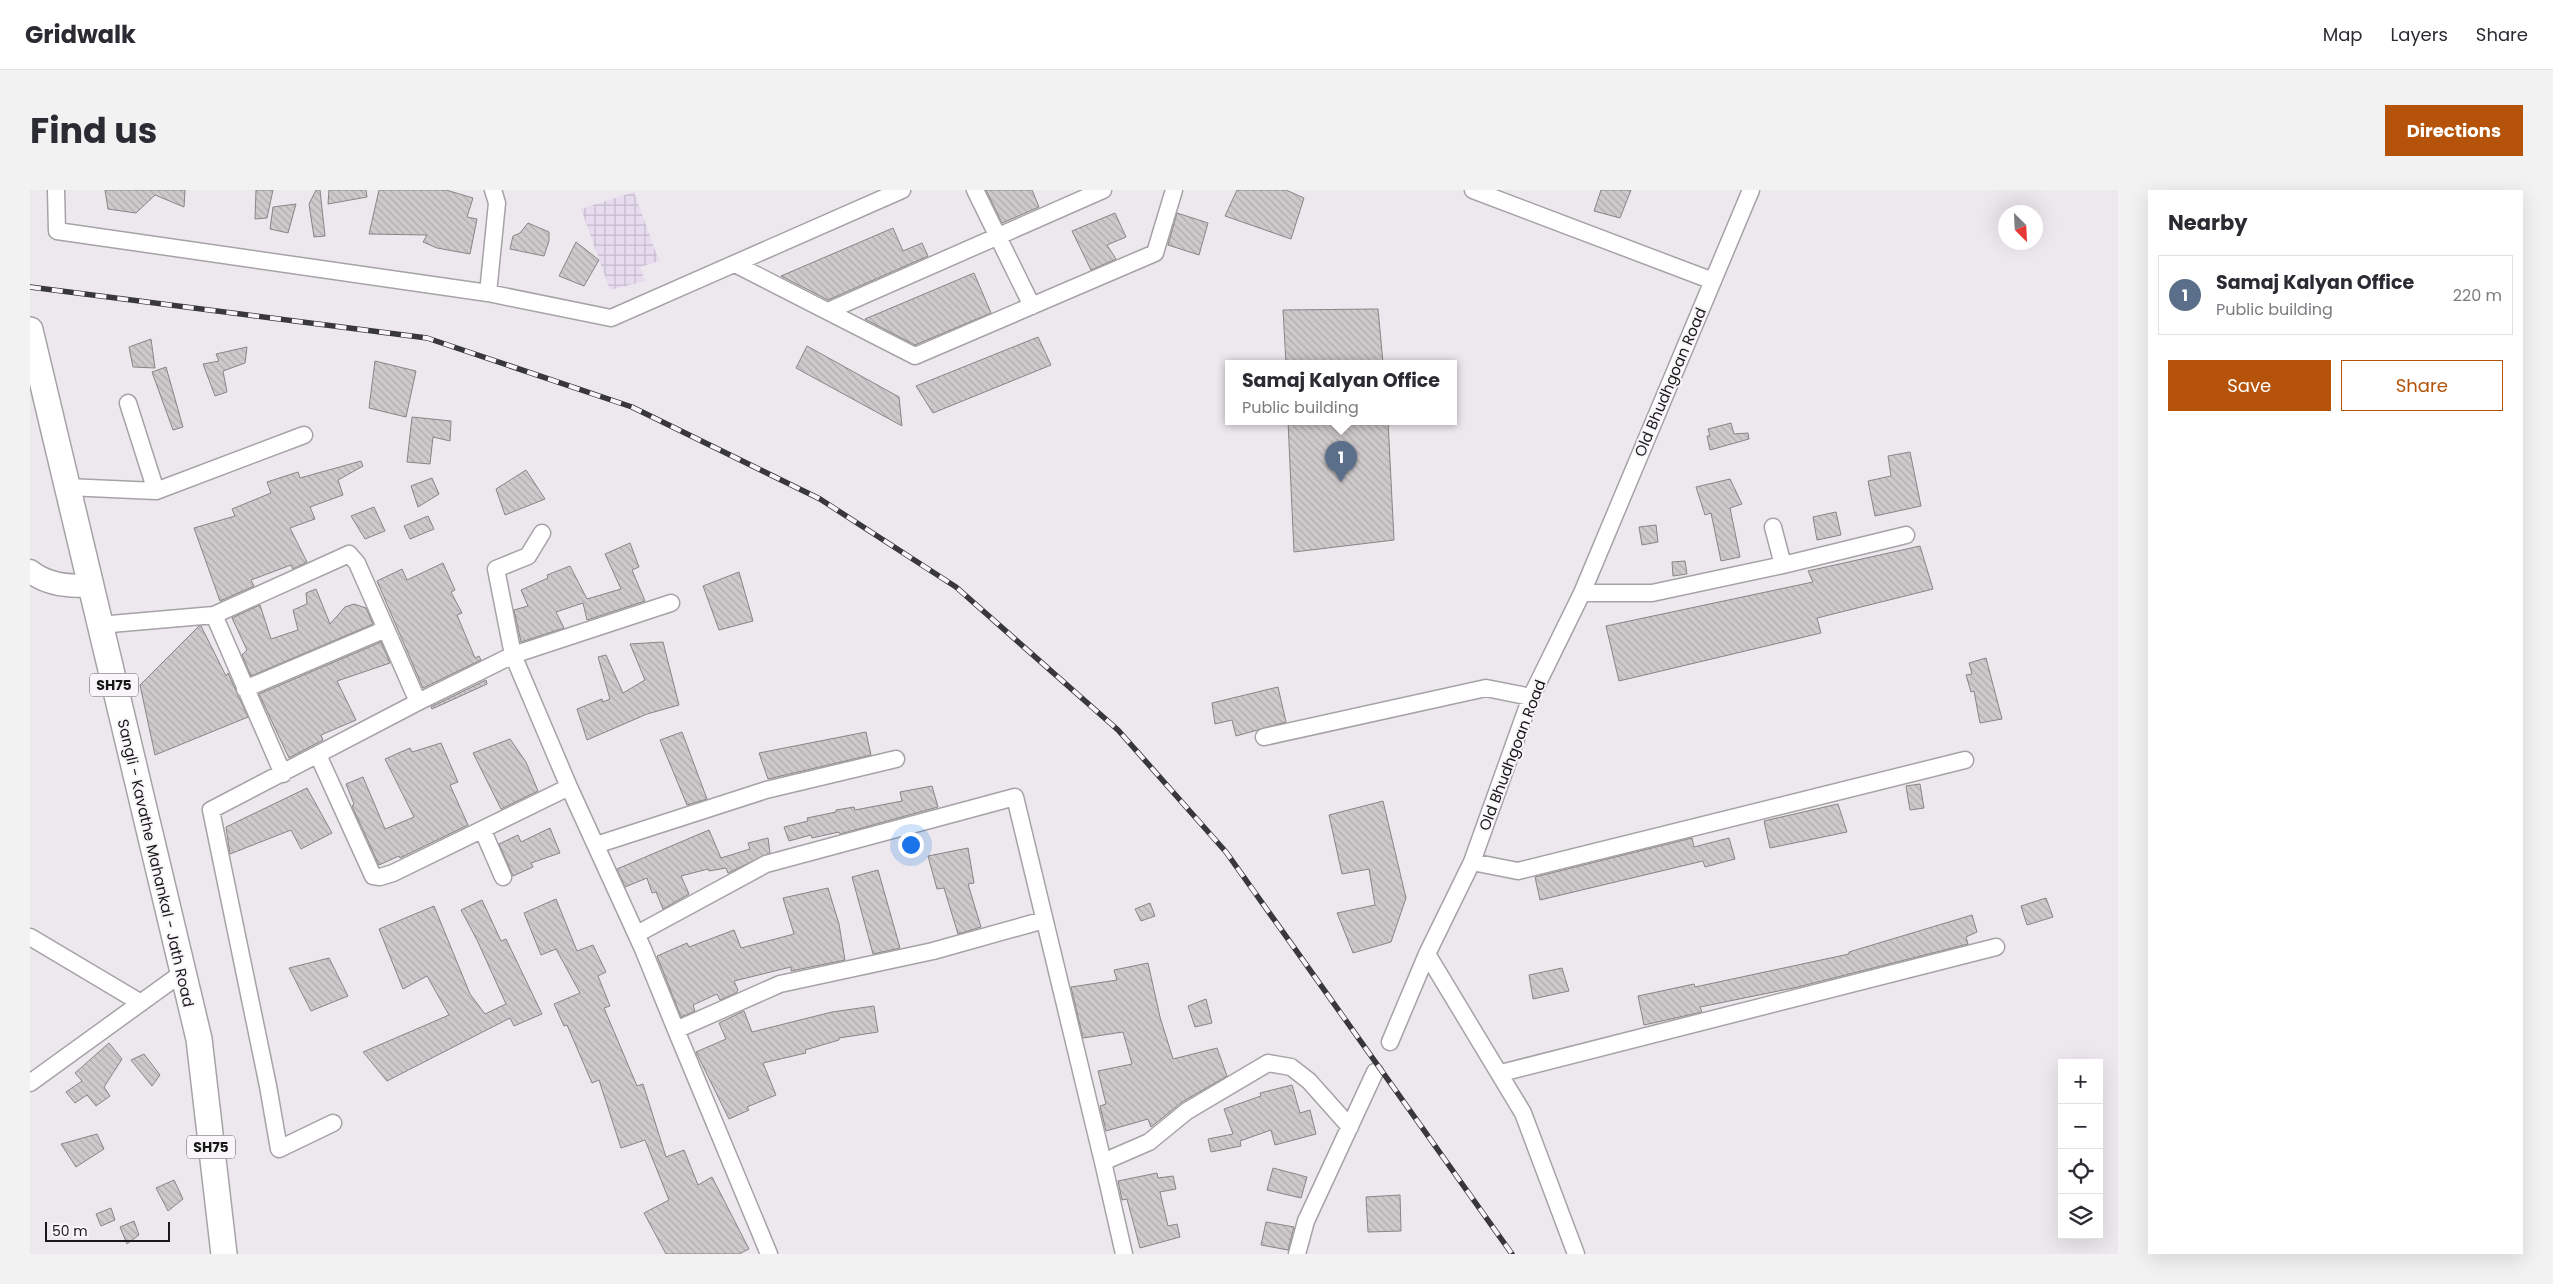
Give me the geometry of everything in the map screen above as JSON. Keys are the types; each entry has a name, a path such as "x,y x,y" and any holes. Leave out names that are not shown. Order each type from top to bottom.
{"main road":[{"name":"Sangli - Kavathe Mahankal - Jath Road","path":"30,330 198,1040 224,1254"}],"street":[{"path":"56,190 57,231 488,293 611,318 902,190"},
{"path":"488,293 498,203 493,190"},
{"path":"975,190 1032,306"},
{"path":"828,311 1103,190"},
{"path":"735,264 915,356 1155,253 1174,190"},
{"path":"1473,190 1713,281"},
{"name":"Old Bhudhgoan Road","path":"1390,1042 1426,954 1472,862 1531,697 1582,593 1751,190"},
{"path":"128,403 156,490"},
{"path":"66,487 156,490 304,435"},
{"path":"1773,527 1782,564"},
{"path":"542,533 528,556 496,569 513,654 569,787 636,934 769,1254"},
{"path":"1582,593 1652,593 1906,535"},
{"path":"99,625 214,614 349,554 358,563 418,702"},
{"path":"30,571 36,576 57,584 75,587 91,585"},
{"path":"333,1123 279,1149 268,1086 211,810 513,654 670,603"},
{"path":"214,614 283,774"},
{"path":"245,689 386,629"},
{"path":"1264,737 1486,688 1531,697"},
{"path":"318,756 373,876 380,877 393,873 569,787"},
{"path":"596,845 766,790 896,759"},
{"path":"1472,862 1518,871 1965,760"},
{"path":"636,934 766,864 1015,797 1124,1254"},
{"path":"483,830 503,877"},
{"path":"676,1030 780,984 933,951 1044,920"},
{"path":"30,937 141,1003"},
{"path":"1501,1073 1996,948"},
{"path":"1426,954 1501,1073 1531,1130 1576,1254"},
{"path":"30,1083 182,973"},
{"path":"1103,1162 1149,1142 1187,1111 1268,1063 1290,1067 1309,1081 1350,1127"},
{"path":"1296,1254 1306,1221 1375,1072"}],"shaded area":[{"path":"634,192 659,261 640,267 645,281 610,290 581,209"}],"building":[{"path":"105,190 185,190 184,207 155,195 136,213 108,209"},
{"path":"256,190 273,190 267,218 255,219"},
{"path":"316,190 320,190 325,236 314,237 309,204"},
{"path":"329,190 366,190 367,197 328,204"},
{"path":"379,190 446,190 473,198 467,217 477,219 470,254 437,248 423,242 427,235 369,234"},
{"path":"986,190 1032,190 1039,207 1002,223"},
{"path":"1237,190 1286,190 1304,198 1291,239 1225,216"},
{"path":"1601,190 1631,190 1620,218 1594,211"},
{"path":"296,204 288,233 270,229 273,207"},
{"path":"1115,213 1126,237 1107,245 1116,259 1091,270 1072,231"},
{"path":"1177,213 1208,223 1199,255 1168,245"},
{"path":"528,223 549,232 549,241 544,256 510,249 513,236 520,233"},
{"path":"893,228 903,251 922,243 928,256 828,300 781,276"},
{"path":"576,242 599,260 584,286 559,276"},
{"path":"974,273 991,313 915,345 865,319"},
{"path":"1378,309 1383,360 1286,360 1283,310"},
{"path":"1038,337 1051,365 933,413 916,386"},
{"path":"151,339 155,368 133,367 129,347"},
{"path":"807,346 899,397 902,426 796,368"},
{"path":"247,347 245,363 223,371 227,392 215,396 203,364 219,361 216,354"},
{"path":"375,361 416,371 406,417 369,408"},
{"path":"166,367 183,427 173,430 152,372"},
{"path":"412,417 451,421 450,441 433,437 430,464 407,462"},
{"path":"1731,423 1734,434 1748,433 1749,439 1710,450 1707,436 1710,436 1708,429"},
{"path":"1288,425 1388,425 1394,540 1294,552"},
{"path":"1910,452 1921,506 1875,516 1868,481 1891,476 1888,456"},
{"path":"361,461 363,466 338,480 343,495 310,507 315,519 290,528 307,562 293,569 291,565 251,580 254,586 220,601 194,528 235,516 232,509 271,493 267,482 298,472 300,478"},
{"path":"526,470 545,499 505,515 496,489"},
{"path":"432,478 439,494 418,507 411,486"},
{"path":"1730,479 1742,504 1730,508 1740,557 1721,561 1711,513 1705,515 1696,487"},
{"path":"374,507 385,531 365,539 351,516"},
{"path":"1836,512 1841,535 1817,540 1813,517"},
{"path":"428,516 434,529 410,539 404,526"},
{"path":"1656,525 1658,542 1642,545 1639,527"},
{"path":"630,543 639,567 632,570 645,601 587,620 583,603 556,612 564,628 521,642 514,610 528,606 521,590 548,578 547,575 570,566 587,599 621,589 605,554"},
{"path":"1920,546 1933,589 1817,618 1821,633 1619,681 1606,626 1813,582 1808,571"},
{"path":"1685,561 1687,574 1673,576 1672,562"},
{"path":"443,563 455,590 451,592 462,613 457,615 475,658 479,656 481,660 423,688 377,581 402,569 407,580"},
{"path":"739,572 753,621 719,630 703,586"},
{"path":"316,589 330,624 345,607 354,604 366,608 373,624 251,676 242,655 247,650 232,618 260,605 271,639 298,630 293,610 307,604 306,593"},
{"path":"201,626 226,676 228,673 248,717 155,755 140,685"},
{"path":"381,642 390,663 337,681 356,720 321,735 323,740 289,758 259,694"},
{"path":"663,642 679,705 647,714 587,740 577,709 602,699 603,702 610,699 598,657 606,655 623,693 645,680 630,644"},
{"path":"1986,658 2002,719 1980,723 1974,691 1971,692 1966,675 1972,674 1969,663"},
{"path":"486,680 487,684 432,709 431,707"},
{"path":"1278,687 1286,722 1236,736 1232,720 1215,724 1212,703"},
{"path":"682,732 707,799 687,805 660,740"},
{"path":"866,732 871,755 768,779 759,753"},
{"path":"510,739 526,762 538,791 501,809 473,753"},
{"path":"441,743 458,782 450,785 468,825 400,858 399,856 379,865 352,806 354,804 346,784 363,777 385,829 414,817 385,759 410,748 412,752"},
{"path":"1920,784 1924,808 1910,810 1906,786"},
{"path":"932,786 938,807 840,834 839,832 812,838 811,835 789,841 784,827 808,821 807,818 836,812 836,810 854,807 855,810 902,801 900,792"},
{"path":"307,788 332,833 301,849 291,830 230,854 226,827"},
{"path":"1383,801 1406,898 1391,942 1353,953 1337,913 1375,905 1369,869 1342,874 1329,815"},
{"path":"1838,804 1847,832 1770,848 1764,821"},
{"path":"550,828 560,853 531,863 533,867 513,876 499,844 518,835 521,842"},
{"path":"709,830 721,858 750,849 748,843 768,838 770,853 728,873 726,868 709,871 708,869 681,876 689,894 663,909 656,892 652,893 647,878 625,887 617,869"},
{"path":"1692,838 1694,847 1729,838 1735,859 1705,867 1703,861 1540,900 1535,877"},
{"path":"968,848 974,883 968,884 981,927 958,934 944,888 937,889 928,856"},
{"path":"878,870 900,948 873,954 852,877"},
{"path":"828,888 839,924 845,960 791,971 791,967 734,981 738,990 736,993 720,1000 717,994 693,1005 695,1011 681,1017 657,956 687,943 689,947 734,930 741,948 794,934 783,898"},
{"path":"2046,898 2053,917 2027,925 2021,906"},
{"path":"556,899 577,951 593,945 606,972 598,976 610,1006 604,1008 637,1086 643,1084 666,1157 684,1150 698,1185 712,1177 749,1249 739,1254 666,1254 644,1213 669,1200 645,1140 621,1148 599,1080 592,1083 567,1025 564,1026 554,1004 580,993 556,949 541,955 524,913"},
{"path":"482,900 501,941 506,939 542,1014 514,1026 510,1018 387,1081 363,1052 449,1015 427,976 403,989 379,929 434,906 470,994 485,1014 506,1004 461,910"},
{"path":"1150,903 1155,916 1141,921 1135,909"},
{"path":"1972,915 1977,932 1966,937 1968,944 1798,987 1700,1007 1702,1012 1644,1025 1638,996 1694,984 1695,987 1849,954 1849,952"},
{"path":"329,958 348,996 311,1011 289,968"},
{"path":"1148,963 1160,1017 1173,1059 1217,1048 1227,1076 1182,1102 1151,1127 1148,1119 1106,1131 1100,1106 1106,1104 1098,1071 1132,1064 1123,1032 1083,1038 1071,987 1117,980 1114,970"},
{"path":"1562,968 1569,991 1533,999 1529,975"},
{"path":"1206,999 1212,1023 1195,1027 1188,1006"},
{"path":"874,1006 878,1032 839,1038 839,1040 805,1050 806,1053 763,1063 776,1095 747,1107 749,1110 729,1119 696,1052 726,1039 719,1023 744,1011 752,1032 832,1012"},
{"path":"109,1043 122,1059 104,1087 110,1096 96,1106 87,1095 75,1103 66,1092 82,1081 75,1073"},
{"path":"144,1054 160,1075 152,1086 131,1060"},
{"path":"1292,1085 1300,1113 1310,1110 1316,1134 1275,1145 1271,1130 1240,1141 1241,1146 1211,1152 1208,1139 1233,1134 1224,1109 1261,1096 1260,1093"},
{"path":"97,1134 104,1149 76,1167 61,1144"},
{"path":"1273,1168 1307,1177 1301,1198 1267,1190"},
{"path":"1157,1173 1158,1178 1173,1176 1176,1189 1160,1192 1168,1226 1177,1224 1180,1237 1140,1248 1127,1199 1122,1200 1118,1181"},
{"path":"174,1180 183,1199 168,1211 156,1188"},
{"path":"1400,1195 1401,1231 1368,1232 1366,1197"},
{"path":"111,1208 115,1220 101,1226 96,1214"},
{"path":"134,1221 139,1235 127,1244 120,1227"},
{"path":"1266,1222 1294,1227 1288,1250 1261,1245"}],"railway":[{"path":"30,287 427,338 632,407 820,499 956,587 1118,730 1226,852 1512,1254"}],"place":[{"name":"Samaj Kalyan Office","path":"1341,482"}]}
